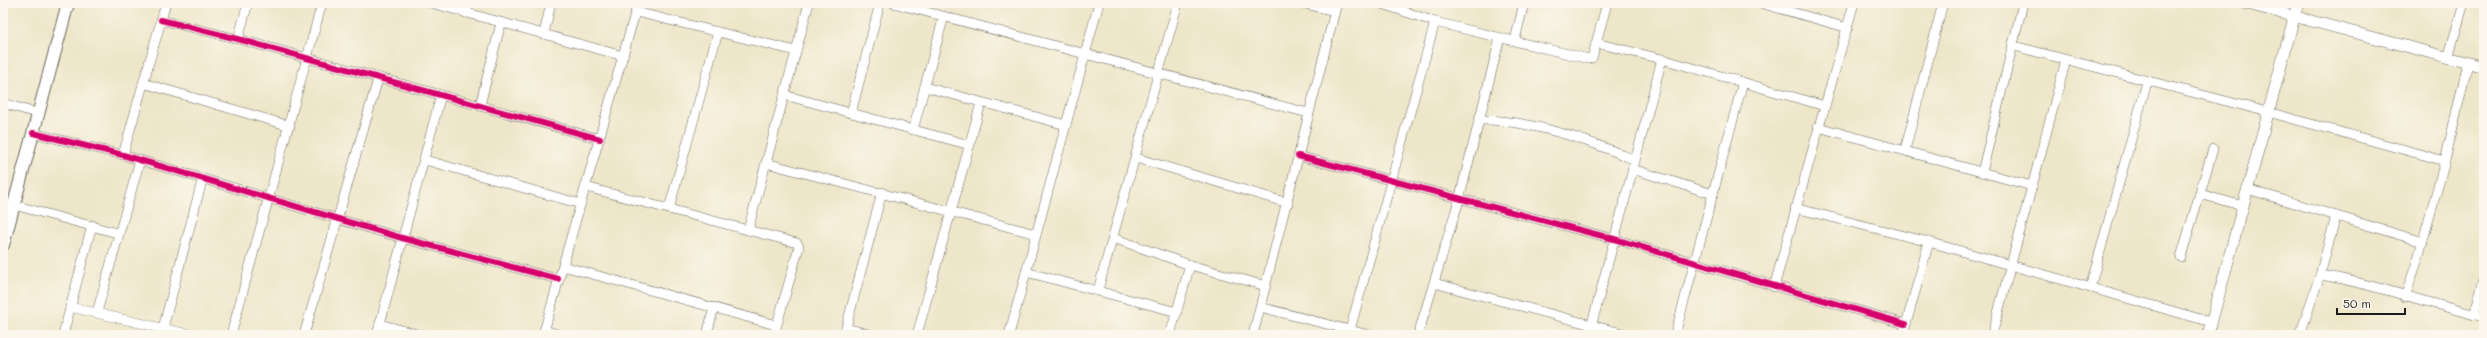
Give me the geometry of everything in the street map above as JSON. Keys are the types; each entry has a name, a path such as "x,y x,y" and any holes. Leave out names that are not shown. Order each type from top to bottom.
{"main road":[{"path":"3,246 68,3"}],"street":[{"path":"123,156 166,3"},
{"path":"238,39 248,3"},
{"path":"231,335 290,126 322,3"},
{"path":"431,3 623,56"},
{"path":"466,13 468,3"},
{"path":"544,34 552,3"},
{"path":"748,230 809,3"},
{"path":"851,113 880,3"},
{"path":"893,3 1308,113"},
{"path":"1009,335 1099,3"},
{"path":"1098,290 1160,73 1178,3"},
{"path":"1253,335 1288,203 1308,113 1335,7 1301,3"},
{"path":"1380,3 1435,22 1589,59 1592,58 1607,3"},
{"path":"1515,40 1524,3"},
{"path":"1760,3 1848,28"},
{"path":"1774,286 1854,3"},
{"path":"1905,150 1943,3"},
{"path":"1982,172 2014,46 2023,3"},
{"path":"2244,3 2484,67"},
{"path":"2208,335 2298,3"},
{"path":"2448,58 2464,3"},
{"path":"560,335 544,333 558,279 586,188 637,7 718,32 796,51"},
{"path":"913,130 944,16"},
{"path":"161,20 238,39 378,79 480,105 600,139"},
{"path":"1344,331 1391,181 1435,22"},
{"path":"480,105 501,23"},
{"path":"669,208 718,32"},
{"path":"1418,335 1458,200 1500,38"},
{"path":"1596,43 1662,59 1825,106"},
{"path":"2014,46 2147,82 2268,112 2445,161"},
{"path":"1589,335 1662,59"},
{"path":"1992,335 2066,60"},
{"path":"2405,296 2423,242 2445,161 2468,63"},
{"path":"304,335 339,219 378,79"},
{"path":"1675,335 1743,82"},
{"path":"2090,288 2147,82"},
{"path":"143,83 290,126"},
{"path":"925,87 1066,125"},
{"path":"377,335 402,238 425,160 441,95"},
{"path":"784,95 970,145"},
{"path":"3,103 39,114"},
{"path":"917,335 981,103"},
{"path":"1479,120 1515,123 1560,134 1614,151 1633,165 1713,194"},
{"path":"1818,127 2032,186"},
{"path":"33,133 140,160 202,181 270,198 402,238 558,279"},
{"path":"2181,257 2213,149"},
{"path":"1298,156 1458,200 1614,239 1905,324"},
{"path":"1136,158 1288,203"},
{"path":"97,312 117,233 140,160"},
{"path":"425,160 581,204"},
{"path":"766,163 882,192 1036,234"},
{"path":"163,328 202,181"},
{"path":"586,188 669,208 795,242 799,246 774,335"},
{"path":"2247,189 2423,242"},
{"path":"872,335 845,331 882,192"},
{"path":"2200,194 2243,206"},
{"path":"14,205 117,233"},
{"path":"1795,208 1929,242 2211,322"},
{"path":"2300,335 2320,275 2336,216"},
{"path":"63,335 92,225"},
{"path":"1113,238 1190,265 1266,286"},
{"path":"1903,335 1929,242"},
{"path":"1170,335 1190,265"},
{"path":"562,266 776,325"},
{"path":"1026,272 1177,312"},
{"path":"2320,275 2373,285 2405,296 2484,317"},
{"path":"2474,315 2484,279"},
{"path":"1434,283 1629,335"},
{"path":"70,307 192,335"},
{"path":"707,335 714,307"},
{"path":"1260,307 1344,331 1369,335"},
{"path":"380,324 420,335"}],"cycle path":[{"path":"161,20 238,39 600,139"},
{"path":"33,133 123,155 402,238 558,279"},
{"path":"1298,156 1614,239 1905,324"}]}
